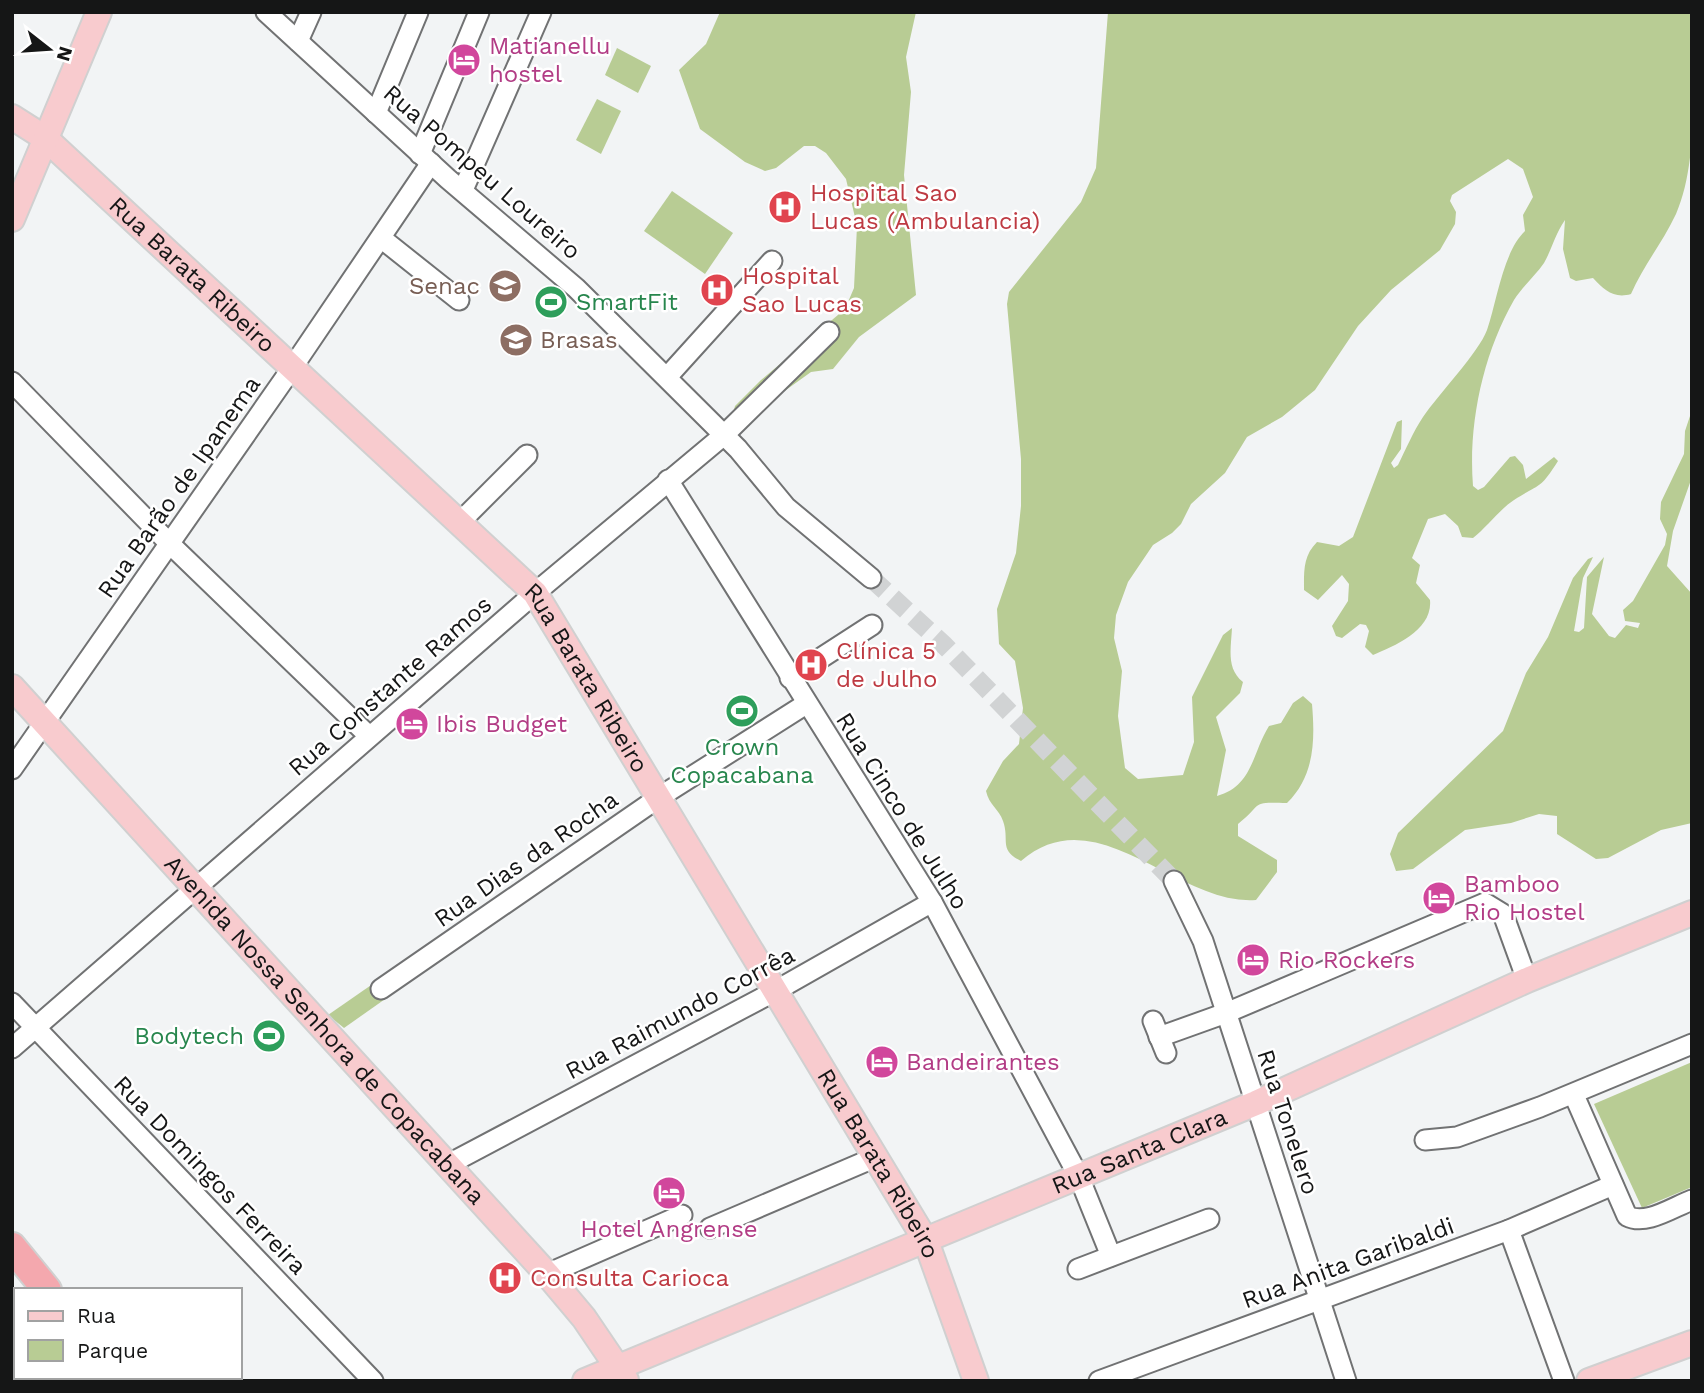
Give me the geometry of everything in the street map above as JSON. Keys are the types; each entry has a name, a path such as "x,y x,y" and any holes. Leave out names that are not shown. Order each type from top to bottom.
{"highway":[{"path":"12,1247 45,1288"}],"main road":[{"path":"12,219 99,12"},
{"name":"Rua Barata Ribeiro","path":"12,117 45,138 535,593 661,796 926,1241 976,1381"},
{"name":"Avenida Nossa Senhora de Copacabana","path":"12,687 45,720 547,1274 584,1318 622,1374"},
{"name":"Rua Santa Clara","path":"585,1381 622,1374 926,1241 1256,1103 1527,980 1692,913"},
{"path":"1589,1381 1692,1343"}],"street":[{"name":"Rua Pompeu Loureiro","path":"266,12 425,158 576,288 668,376 724,435 786,507 871,579"},
{"path":"298,41 311,12"},
{"path":"376,113 418,12"},
{"name":"Rua Barão de Ipanema","path":"12,769 381,238 425,158 480,12"},
{"path":"463,190 541,12"},
{"path":"381,238 459,300"},
{"path":"668,376 772,261"},
{"name":"Rua Constante Ramos","path":"12,1048 535,593 724,435 829,332"},
{"path":"12,382 169,543 369,736"},
{"path":"460,522 527,456"},
{"name":"Rua Cinco de Julho","path":"668,480 932,902 1079,1177 1111,1256"},
{"path":"790,678 872,625"},
{"name":"Rua Dias da Rocha","path":"381,989 661,796 806,704"},
{"name":"Rua Tonelero","path":"1174,881 1203,941 1346,1381"},
{"name":"Rua Raimundo Corrêa","path":"449,1164 777,990 932,902"},
{"path":"1159,1037 1226,1013 1485,903 1503,914 1527,980"},
{"name":"Rua Domingos Ferreira","path":"12,1003 373,1381"},
{"path":"1425,1140 1457,1137 1574,1095 1692,1044"},
{"path":"1574,1095 1623,1210 1633,1219 1646,1219 1692,1200"},
{"path":"710,1228 876,1157"},
{"name":"Rua Anita Garibaldi","path":"1098,1381 1509,1230 1613,1185"},
{"path":"547,1274 682,1215"},
{"path":"1078,1269 1209,1219"},
{"path":"1509,1230 1564,1381"}],"green space":[{"path":"720,12 916,12 906,57 911,92 904,175 916,295 859,337 833,369 811,372 754,413 732,417 735,406 761,380 845,309 854,288 857,226 846,179 826,153 815,146 804,146 776,168 765,171 745,162 700,129 679,70 706,44"},
{"path":"1108,12 1692,12 1692,142 1684,192 1676,214 1631,294 1619,295 1610,292 1593,278 1576,281 1570,278 1563,249 1565,220 1544,263 1514,300 1494,343 1480,390 1473,438 1473,486 1478,490 1484,487 1510,457 1515,456 1523,465 1526,479 1554,457 1558,461 1543,482 1509,504 1473,538 1462,537 1458,526 1445,514 1428,519 1412,558 1420,565 1416,583 1430,600 1429,611 1419,628 1401,642 1373,655 1365,647 1369,631 1366,625 1360,624 1342,638 1336,636 1332,626 1348,601 1349,584 1342,575 1318,600 1304,590 1305,564 1317,542 1339,546 1353,537 1397,422 1402,420 1401,449 1391,463 1394,468 1423,417 1483,339 1511,251 1525,231 1523,215 1533,197 1523,169 1508,159 1452,195 1450,201 1456,212 1455,224 1440,250 1391,290 1358,326 1315,390 1282,417 1247,437 1225,473 1191,504 1181,524 1172,533 1153,545 1128,582 1116,615 1114,638 1122,671 1118,716 1125,768 1138,779 1183,775 1194,742 1192,697 1223,635 1232,628 1232,664 1243,682 1240,693 1216,717 1226,750 1217,796 1238,785 1245,777 1269,726 1281,723 1293,703 1303,696 1312,704 1313,744 1303,781 1287,803 1258,805 1238,824 1238,836 1277,860 1277,872 1256,900 1226,897 1197,887 1108,846 1079,840 1050,844 1021,861 1007,849 1003,821 986,791 1003,761 1019,744 1023,708 1015,661 999,644 997,609 1016,553 1021,506 1021,459 1007,304 1009,292 1081,202 1096,168"},
{"path":"617,48 651,66 638,93 605,75"},
{"path":"597,99 621,111 601,154 576,140"},
{"path":"672,191 733,233 705,274 644,231"},
{"path":"1692,410 1692,477 1673,531 1667,566 1692,594 1692,823 1661,830 1608,858 1596,859 1557,834 1557,816 1539,814 1511,823 1465,830 1413,869 1396,871 1390,854 1398,833 1503,731 1526,673 1548,637 1573,578 1588,559 1593,557 1583,578 1574,631 1579,632 1584,628 1587,577 1604,557 1592,614 1609,636 1615,638 1626,625 1638,628 1640,623 1625,621 1623,610 1633,601 1665,545 1667,534 1660,519 1661,502 1684,454 1685,431"},
{"path":"377,981 388,997 344,1028 328,1015"},
{"path":"1692,1062 1692,1187 1642,1208 1594,1104"}],"tunnel":[{"path":"871,578 943,644 1174,881"}],"place":[{"name":"Matianellu hostel","path":"464,60"},
{"name":"Hospital Sao Lucas (Ambulancia)","path":"785,207"},
{"name":"Senac","path":"505,286"},
{"name":"Hospital Sao Lucas","path":"717,290"},
{"name":"SmartFit","path":"551,302"},
{"name":"Brasas","path":"516,340"},
{"name":"Clínica 5 de Julho","path":"811,665"},
{"name":"Crown Copacabana","path":"742,711"},
{"name":"Ibis Budget","path":"412,724"},
{"name":"Bamboo Rio Hostel","path":"1439,898"},
{"name":"Rio Rockers","path":"1253,960"},
{"name":"Bodytech","path":"269,1036"},
{"name":"Bandeirantes","path":"882,1062"},
{"name":"Hotel Angrense","path":"669,1193"},
{"name":"Consulta Carioca","path":"505,1278"}]}
